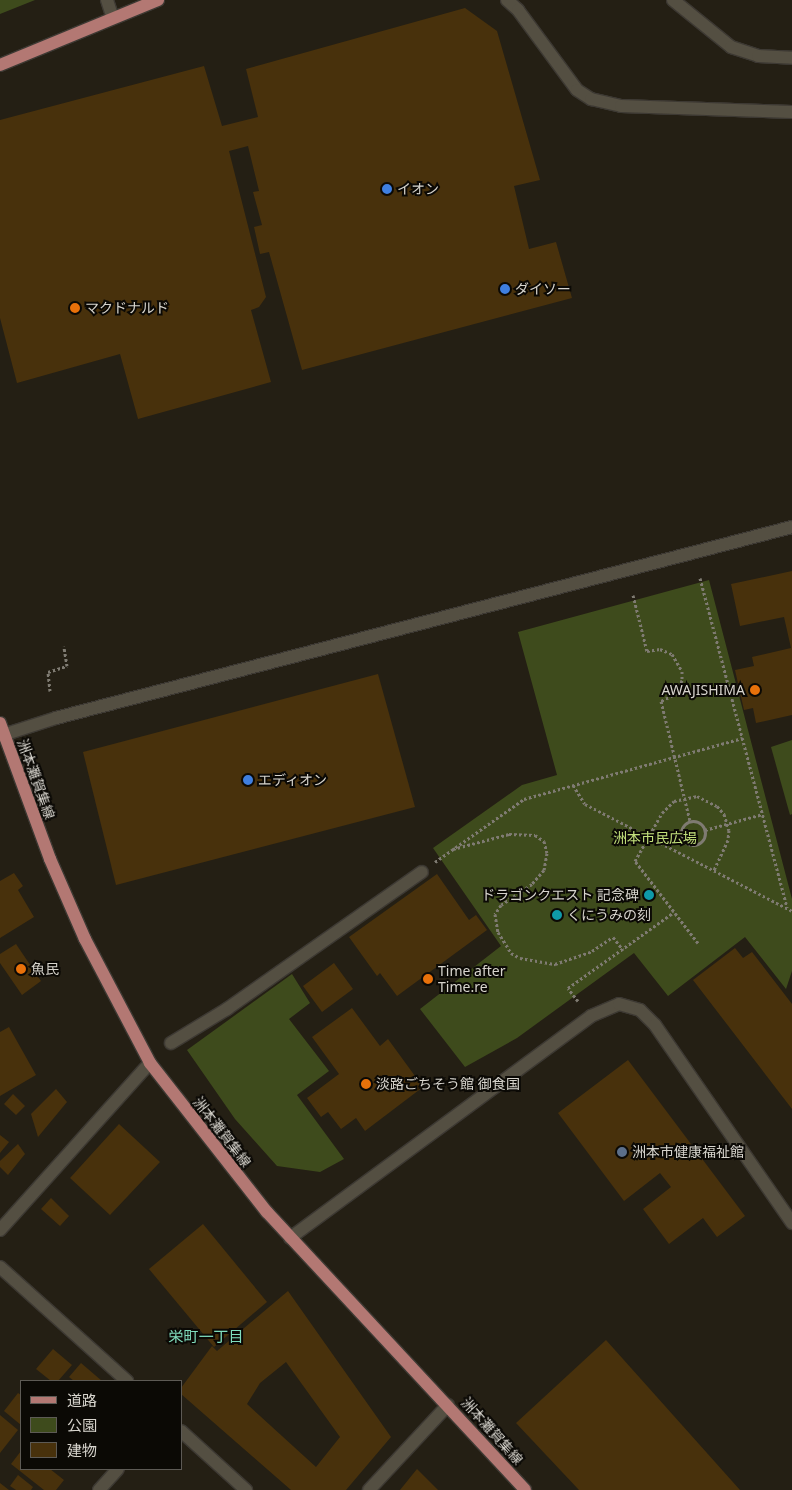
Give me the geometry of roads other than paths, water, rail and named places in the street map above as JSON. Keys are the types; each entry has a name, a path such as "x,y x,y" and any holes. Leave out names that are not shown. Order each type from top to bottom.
{"main road":[{"path":"0,65 158,0"},
{"name":"洲本灘賀集線","path":"1,731 50,859 84,939 150,1064 243,1184 290,1238 525,1490"}],"street":[{"path":"107,0 113,18"},
{"path":"507,0 577,90 590,99 621,106 792,112"},
{"path":"673,0 732,47 758,56 792,58"},
{"path":"1,731 792,527"},
{"path":"170,1044 227,1009 422,872"},
{"path":"290,1238 591,1016 619,1004 640,1010 655,1025 792,1223"},
{"path":"0,1230 150,1064"},
{"path":"0,1267 126,1380"},
{"path":"369,1490 448,1406"},
{"path":"182,1432 246,1490"},
{"path":"99,1490 117,1470"}],"place":[{"name":"イオン","path":"387,189"},
{"name":"ダイソー","path":"505,289"},
{"name":"マクドナルド","path":"75,308"},
{"name":"AWAJISHIMA","path":"755,690"},
{"name":"エディオン","path":"248,780"},
{"name":"ドラゴンクエスト 記念碑","path":"649,895"},
{"name":"くにうみの刻","path":"557,915"},
{"name":"魚民","path":"21,969"},
{"name":"Time after Time.re","path":"428,979"},
{"name":"淡路ごちそう館 御食国","path":"366,1084"},
{"name":"洲本市健康福祉館","path":"622,1152"}],"district":[{"name":"栄町一丁目","path":"206,1337"}],"park label":[{"name":"洲本市民広場","path":"655,838"}]}
